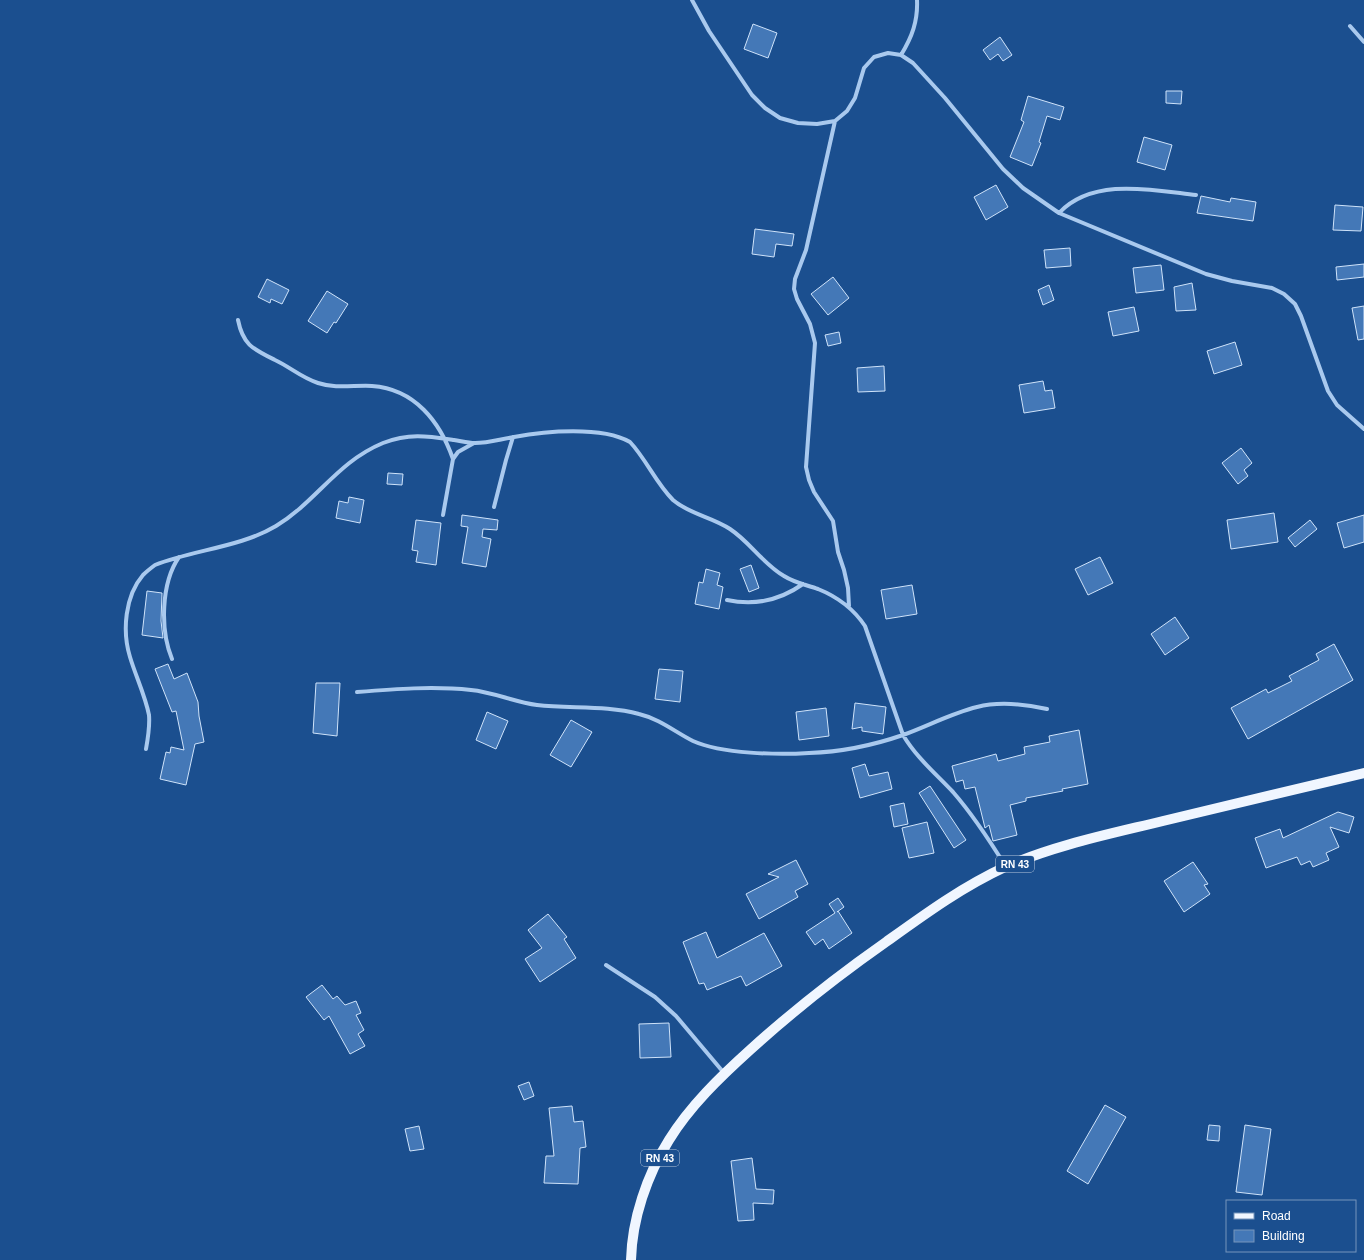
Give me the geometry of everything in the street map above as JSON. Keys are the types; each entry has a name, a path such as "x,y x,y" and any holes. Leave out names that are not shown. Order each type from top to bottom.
{"main road":[{"name":"RN 43","path":"631,1260 632,1243 638,1211 651,1176 669,1141 695,1105 724,1074 782,1021 853,965 966,887 1006,867 1047,852 1099,837 1364,773"}],"street":[{"path":"692,0 713,38 752,94 765,108 780,118 798,123 817,124 835,121 847,111 855,98 864,68 874,57 888,53 901,55 913,63 945,98 1003,169 1023,188 1059,213 1206,274 1232,281 1272,288 1284,294 1294,304 1301,316 1328,391 1337,405 1364,429"},
{"path":"901,55 915,26 917,0"},
{"path":"1350,26 1364,42"},
{"path":"835,121 806,250 794,279 794,289 797,299 810,324 814,343 807,454 808,474 814,492 833,521 838,552 848,588 849,606"},
{"path":"1059,213 1077,198 1107,190 1146,190 1196,195"},
{"path":"238,320 241,334 250,346 301,376 318,384 336,387 371,386 387,388 403,394 436,422 446,439 453,459"},
{"path":"146,749 149,717 146,701 130,656 126,638 126,621 129,604 135,588 143,574 155,565 252,536 274,527 305,505 347,464 364,452 407,435 474,443 545,432 577,431 620,436 630,442 673,499 685,508 715,520 730,529 744,540 770,566 785,577 834,597 849,606 865,626 903,735 911,748 953,793 982,829 1006,867"},
{"path":"494,507 513,437"},
{"path":"443,514 453,459 458,452 466,446 474,443"},
{"path":"172,659 165,636 167,582 172,568 180,557"},
{"path":"727,600 753,603 766,601 780,598 803,584"},
{"path":"357,692 425,688 470,690 538,705 619,710 639,714 658,721 693,741 711,747 762,753 810,753 857,747 903,735 977,707 1024,704 1047,709"},
{"path":"606,965 655,997 676,1016 724,1074"}],"building":[{"path":"753,24 777,33 768,58 744,49"},
{"path":"1000,37 1012,55 1003,61 998,54 990,60 983,50"},
{"path":"1166,91 1182,91 1181,104 1166,103"},
{"path":"1028,96 1064,107 1060,120 1047,116 1039,142 1041,143 1032,166 1010,157 1024,122 1021,120"},
{"path":"1144,137 1172,145 1165,170 1137,162"},
{"path":"996,185 1008,207 986,220 974,197"},
{"path":"1201,196 1230,202 1231,198 1256,202 1253,221 1197,213"},
{"path":"1335,205 1363,207 1361,231 1333,230"},
{"path":"755,229 794,234 792,246 776,244 774,257 752,254"},
{"path":"1070,248 1071,266 1046,268 1044,250"},
{"path":"1364,264 1364,277 1337,280 1336,267"},
{"path":"1161,265 1164,290 1136,293 1133,268"},
{"path":"833,277 849,298 828,315 811,294"},
{"path":"267,279 289,290 282,304 271,299 270,303 258,297"},
{"path":"1192,283 1196,310 1176,311 1174,287"},
{"path":"1049,285 1054,300 1043,305 1038,290"},
{"path":"327,291 348,304 336,323 334,322 327,333 308,321"},
{"path":"1364,306 1364,339 1358,340 1352,308"},
{"path":"1134,307 1139,331 1113,336 1108,312"},
{"path":"839,332 841,343 828,346 825,335"},
{"path":"1235,342 1242,365 1214,374 1207,351"},
{"path":"884,366 885,391 858,392 857,368"},
{"path":"1043,381 1045,391 1052,390 1055,408 1024,413 1019,385"},
{"path":"1241,448 1252,463 1244,470 1248,476 1238,484 1222,463"},
{"path":"388,473 403,474 402,485 387,484"},
{"path":"349,497 364,500 360,523 336,518 339,501 348,503"},
{"path":"1274,513 1278,542 1231,549 1227,520"},
{"path":"462,515 498,520 497,530 483,529 482,537 491,539 486,567 462,563 468,527 461,526"},
{"path":"1364,515 1364,542 1344,548 1337,523"},
{"path":"416,520 441,523 436,565 416,562 418,551 412,550"},
{"path":"1310,520 1317,529 1295,547 1288,538"},
{"path":"1100,557 1113,583 1088,595 1075,569"},
{"path":"751,565 759,588 749,592 740,569"},
{"path":"706,569 720,573 717,585 723,587 719,609 695,604 699,582 703,583"},
{"path":"912,585 917,614 886,619 881,590"},
{"path":"147,591 162,593 161,621 163,638 142,635"},
{"path":"1175,617 1189,638 1165,655 1151,634"},
{"path":"1334,644 1353,680 1248,739 1231,708 1266,689 1268,693 1292,681 1289,676 1319,660 1316,654"},
{"path":"168,664 174,679 187,673 198,702 204,742 195,744 186,785 160,779 166,752 170,753 171,747 184,750 176,711 172,712 155,669"},
{"path":"659,669 683,671 680,702 655,699"},
{"path":"316,683 340,683 337,736 313,733"},
{"path":"855,703 886,707 883,734 862,731 862,727 852,729"},
{"path":"826,708 829,736 799,740 796,712"},
{"path":"487,712 508,721 496,749 476,740"},
{"path":"571,720 592,732 571,767 550,755"},
{"path":"1079,730 1088,784 1062,789 1063,791 1026,798 1026,801 1010,805 1017,835 993,841 989,825 985,828 975,787 965,789 963,780 956,782 952,766 996,754 998,761 1025,754 1024,747 1050,742 1049,736"},
{"path":"865,764 869,776 888,772 892,789 860,798 852,768"},
{"path":"930,786 966,840 954,848 919,793"},
{"path":"904,803 908,824 894,827 890,806"},
{"path":"1338,812 1354,817 1349,833 1330,827 1339,847 1326,853 1329,860 1313,867 1310,861 1301,865 1297,857 1266,868 1255,838 1280,829 1283,838"},
{"path":"927,822 934,853 909,858 902,828"},
{"path":"796,860 808,884 795,891 798,897 759,919 746,894 779,877 768,874"},
{"path":"1193,862 1208,884 1204,885 1210,894 1184,912 1164,881"},
{"path":"838,898 844,907 838,911 852,933 829,949 823,939 815,945 806,932 835,913 829,904"},
{"path":"548,914 567,937 564,939 576,958 540,982 525,959 542,948 528,930"},
{"path":"706,932 717,958 764,933 782,966 746,986 741,976 707,990 704,983 699,984 683,942"},
{"path":"322,985 333,999 337,996 345,1005 356,1001 361,1013 356,1015 364,1030 358,1034 365,1046 350,1054 329,1016 324,1020 306,997"},
{"path":"669,1023 671,1057 640,1058 639,1024"},
{"path":"529,1082 534,1096 524,1100 518,1086"},
{"path":"1105,1105 1126,1117 1088,1184 1067,1171"},
{"path":"572,1106 574,1122 583,1121 586,1147 580,1148 578,1184 544,1183 546,1156 554,1156 549,1108"},
{"path":"1209,1125 1220,1126 1219,1141 1207,1140"},
{"path":"1245,1125 1271,1129 1262,1195 1236,1192"},
{"path":"419,1126 424,1149 410,1151 405,1129"},
{"path":"752,1158 756,1189 774,1190 773,1204 753,1203 754,1220 738,1221 731,1161"}]}
